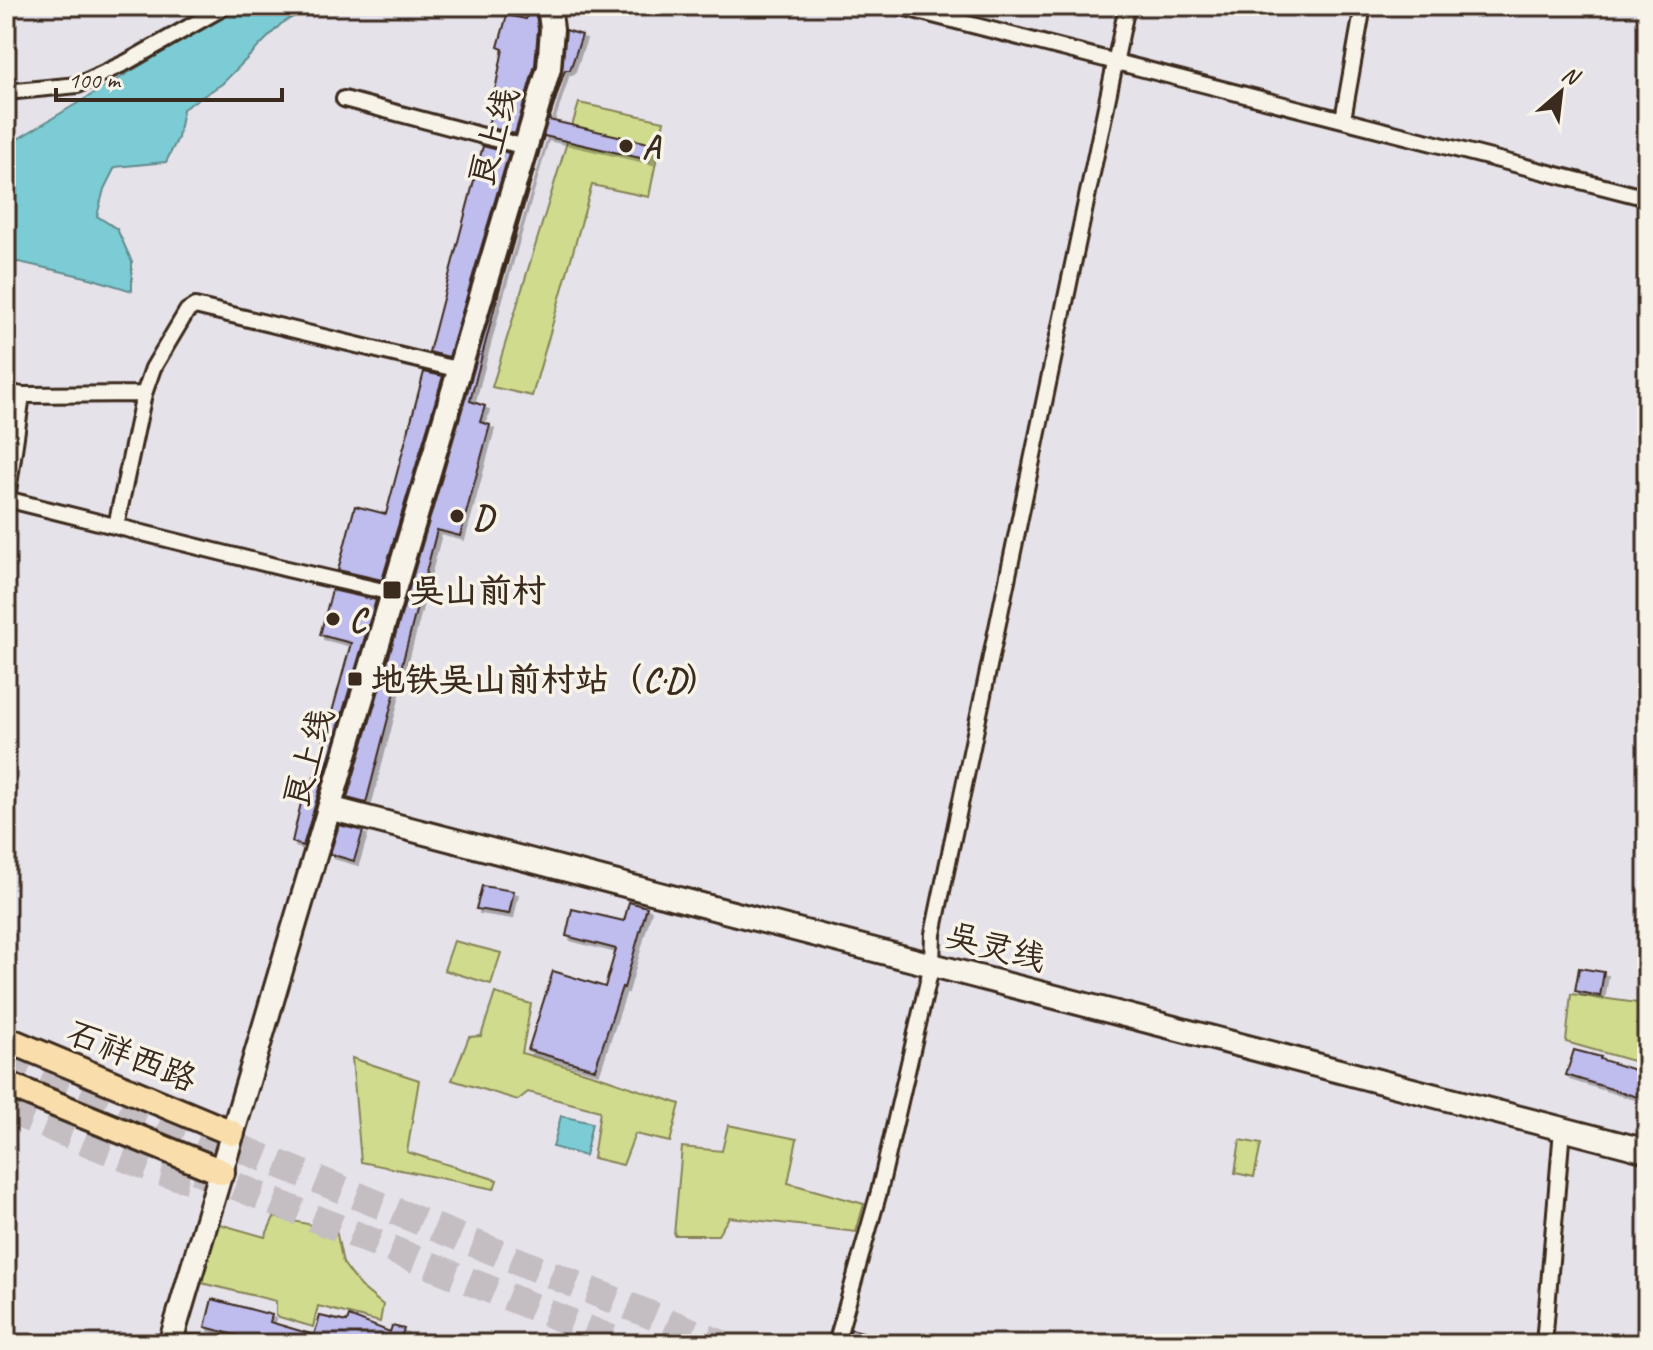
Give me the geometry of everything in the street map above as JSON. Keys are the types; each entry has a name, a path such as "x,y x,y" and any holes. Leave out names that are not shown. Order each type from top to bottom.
{"main road":[{"name":"石祥西路","path":"6,1039 232,1133"},
{"path":"6,1084 222,1172"}],"street":[{"path":"6,92 78,85 127,62 226,6"},
{"name":"良上线","path":"170,1343 549,68 552,29 549,6"},
{"path":"898,6 1647,198"},
{"path":"836,1344 879,1192 932,964 936,919 1127,6"},
{"path":"1343,119 1363,6"},
{"path":"344,99 525,147"},
{"path":"116,526 144,394 153,368 187,311 195,306 460,370"},
{"path":"6,392 22,395 144,394"},
{"path":"22,395 7,499 392,593"},
{"name":"吴灵线","path":"329,808 1647,1151"},
{"path":"1544,1344 1562,1129"},
{"path":"170,1343 206,1344"}],"green space":[{"path":"579,103 664,121 649,197 592,185 532,396 492,387"},
{"path":"454,941 501,953 491,984 444,970"},
{"path":"1645,977 1647,1065 1566,1042 1571,994 1637,1003"},
{"path":"495,993 531,1004 522,1053 680,1104 670,1142 635,1134 623,1165 593,1158 600,1111 528,1092 518,1100 452,1080 469,1037 481,1036"},
{"path":"352,1058 419,1080 407,1152 497,1180 494,1189 361,1162"},
{"path":"728,1125 797,1139 788,1183 864,1204 856,1232 729,1217 718,1235 674,1235 682,1147 722,1151"},
{"path":"1240,1140 1261,1144 1254,1177 1235,1173"},
{"path":"274,1217 336,1230 343,1263 360,1286 383,1305 380,1322 318,1306 313,1327 276,1316 276,1301 197,1282 216,1223 265,1237"}],"water":[{"path":"240,6 312,6 281,24 222,84 183,109 178,138 166,162 115,167 104,189 97,216 117,229 132,262 132,291 19,262 6,265 6,146"},
{"path":"561,1116 592,1123 585,1156 553,1147"}],"building":[{"path":"530,6 535,6 538,29 535,65 515,134 488,127 503,49 498,47 507,15 526,19"},
{"path":"566,30 582,35 570,70 565,70 549,120 653,144 649,160 544,136 470,401 485,406 480,422 490,425 460,536 437,530 366,803 347,798 562,72"},
{"path":"483,146 509,153 449,357 429,352"},
{"path":"424,372 443,376 382,580 338,570 355,506 386,514"},
{"path":"332,590 376,600 303,846 292,842 301,803 307,803 351,643 320,635"},
{"path":"339,825 363,831 354,861 330,854"},
{"path":"482,886 514,891 509,914 476,909"},
{"path":"629,902 647,907 624,988 595,1069 528,1050 553,971 605,987 616,949 566,936 572,909 624,921"},
{"path":"1579,968 1604,972 1600,996 1575,991"},
{"path":"1574,1050 1647,1074 1647,1100 1566,1075"},
{"path":"212,1299 272,1315 270,1322 314,1335 320,1316 347,1322 349,1316 390,1332 392,1326 404,1329 401,1337 417,1344 269,1344 205,1327"},
{"path":"851,1329 892,1340 892,1344 846,1344"}],"tunnel":[{"path":"6,1053 722,1344"},
{"path":"6,1109 160,1172 211,1184"},
{"path":"196,1170 624,1344"}],"place":[{"name":"A","path":"626,146"},
{"name":"D","path":"457,516"},
{"name":"吴山前村","path":"392,590"},
{"name":"C","path":"333,619"},
{"name":"地铁吴山前村站（C·D）","path":"355,679"}]}
